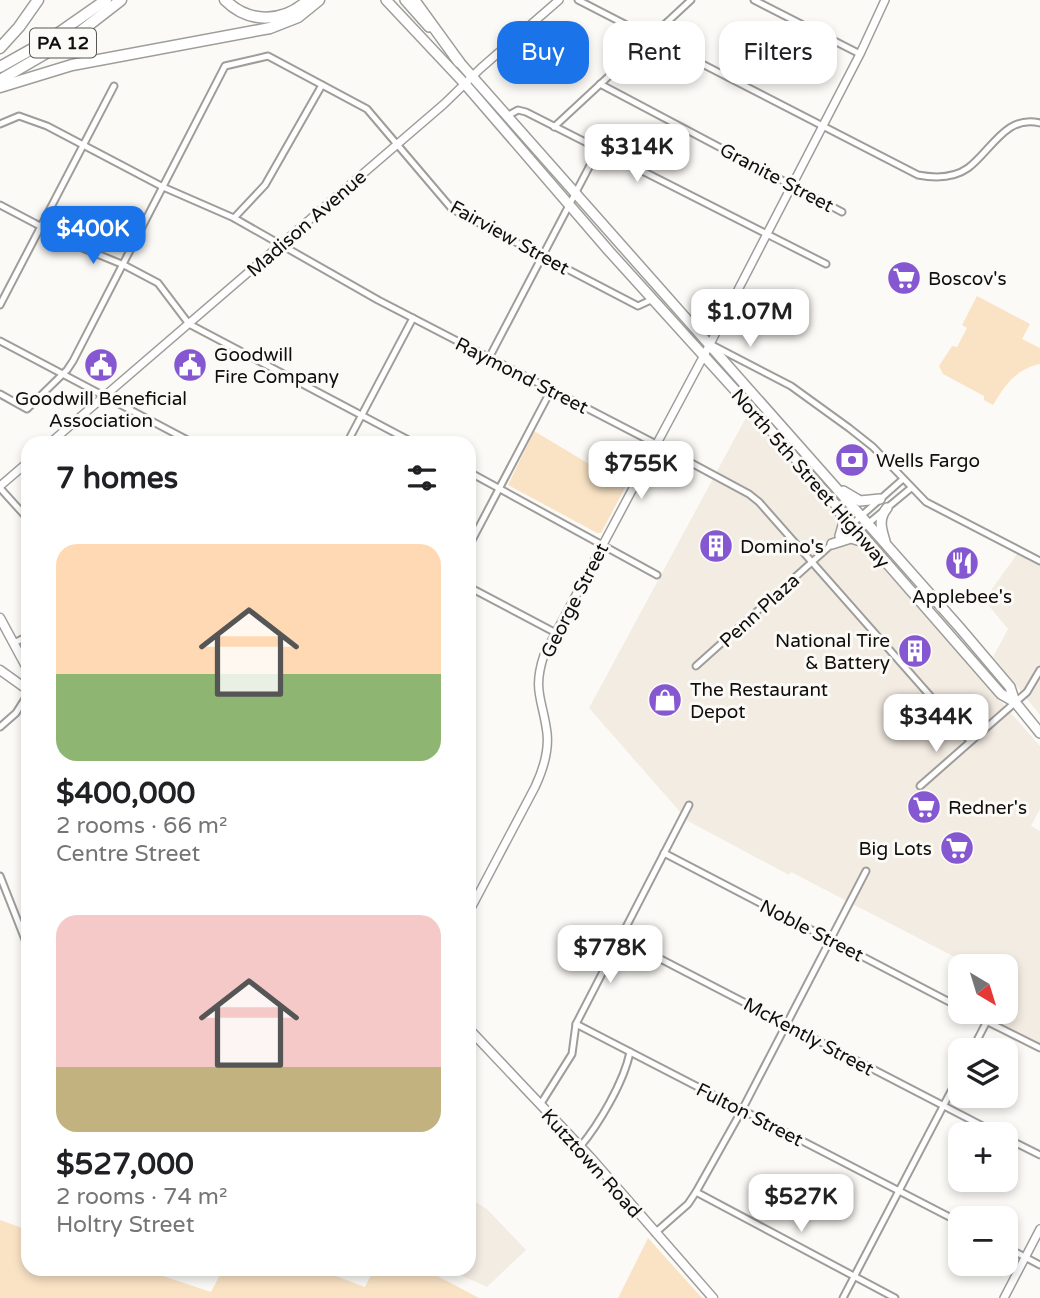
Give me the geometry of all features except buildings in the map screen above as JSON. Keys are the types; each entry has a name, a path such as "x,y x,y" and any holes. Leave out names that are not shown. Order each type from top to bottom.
{"highway":[{"path":"0,48 25,20 37,0"},
{"name":"PA 12","path":"0,67 50,39 106,0"},
{"name":"PA 12","path":"0,80 72,38 121,0"},
{"path":"225,0 243,13 269,18 290,13 308,0"},
{"path":"0,87 72,65 270,28 292,20 319,0"},
{"path":"414,0 459,62"}],"main road":[{"name":"North 5th Street Highway","path":"386,0 465,84 1001,694 1015,702"},
{"name":"North 5th Street Highway","path":"405,0 952,618 1010,687 1015,702 1040,733"},
{"path":"837,488 860,501 880,499"},
{"path":"836,506 844,523 840,536"},
{"path":"887,508 881,515 880,523 887,546"},
{"path":"832,544 851,538 869,544"},
{"path":"0,618 21,656"},
{"path":"0,670 21,686"},
{"name":"Kutztown Road","path":"476,1036 580,1147 713,1298"}],"street":[{"name":"Madison Avenue","path":"58,436 559,0"},
{"path":"578,0 620,21"},
{"path":"669,21 691,0"},
{"path":"754,0 860,54"},
{"name":"George Street","path":"476,898 542,771 547,734 537,680 544,656 704,356 860,54 885,0"},
{"name":"Fairview Street","path":"163,187 225,66 268,56 367,109 448,206 638,306 653,299"},
{"path":"705,65 911,172 933,177 966,169 1004,131 1021,122 1040,123"},
{"path":"554,127 603,81"},
{"name":"Granite Street","path":"600,84 842,212"},
{"path":"234,218 265,186 322,85"},
{"path":"0,305 114,86"},
{"path":"507,116 522,110 826,264"},
{"name":"Raymond Street","path":"0,124 19,116 47,126 163,187 234,218 337,278 656,444 755,499 970,741"},
{"path":"489,358 598,150"},
{"path":"0,394 27,409 67,370 163,187"},
{"path":"0,205 80,247 158,283 189,324 401,436"},
{"path":"351,436 413,318"},
{"path":"0,341 181,436"},
{"path":"710,344 791,386 873,447 911,488 932,505 1040,561"},
{"path":"476,533 551,390"},
{"path":"21,468 0,487 21,511"},
{"path":"476,476 657,575"},
{"name":"Penn Plaza","path":"696,666 812,563 851,523 903,479"},
{"path":"858,532 911,488"},
{"path":"476,591 556,633"},
{"path":"14,643 21,640"},
{"path":"920,786 1027,692 1040,670"},
{"path":"0,727 16,713 21,704"},
{"path":"540,1105 572,1054 576,1024 689,805"},
{"name":"Noble Street","path":"664,853 948,1001"},
{"path":"655,1233 688,1204 696,1192 742,1110 866,871"},
{"path":"0,876 21,929"},
{"name":"McKently Street","path":"620,938 974,1122"},
{"name":"Fulton Street","path":"576,1024 948,1216"},
{"path":"993,1024 1040,1048"},
{"path":"580,1147 595,1127 625,1069 630,1052"},
{"path":"843,1298 948,1097"},
{"path":"1018,1144 1040,1155"},
{"path":"696,1192 895,1298"},
{"path":"1004,1298 1040,1229"},
{"path":"1018,1253 1040,1265"}],"shaded area":[{"path":"977,296 1030,324 1022,339 1040,348 1040,364 1024,370 1012,379 993,405 984,400 984,396 943,374 939,366 952,346 957,347 967,328 962,325"},
{"path":"749,412 789,457 798,472 839,519 852,527 864,541 861,543 1040,746 1040,809 1031,826 1040,831 1040,1049 991,1024 1018,1024 1018,954 949,954 791,872 789,875 688,821 589,708"},
{"path":"534,431 626,486 601,533 508,485"},
{"path":"1017,554 1040,565 1040,715 993,657 1008,629 984,600"},
{"path":"476,1202 487,1209 526,1250 487,1287 463,1276 476,1276"},
{"path":"0,1220 21,1228 21,1276 163,1276 211,1292 219,1276 336,1276 365,1287 370,1276 437,1276 479,1298 0,1298"},
{"path":"648,1238 702,1298 618,1298"}],"place":[{"name":"Boscov's","path":"904,278"},
{"name":"Goodwill Beneficial Association","path":"101,365"},
{"name":"Goodwill Fire Company","path":"190,365"},
{"name":"Wells Fargo","path":"852,460"},
{"name":"Domino's","path":"716,546"},
{"name":"Applebee's","path":"962,563"},
{"name":"National Tire & Battery","path":"915,651"},
{"name":"The Restaurant Depot","path":"665,700"},
{"name":"Redner's","path":"924,807"},
{"name":"Big Lots","path":"957,848"}]}
